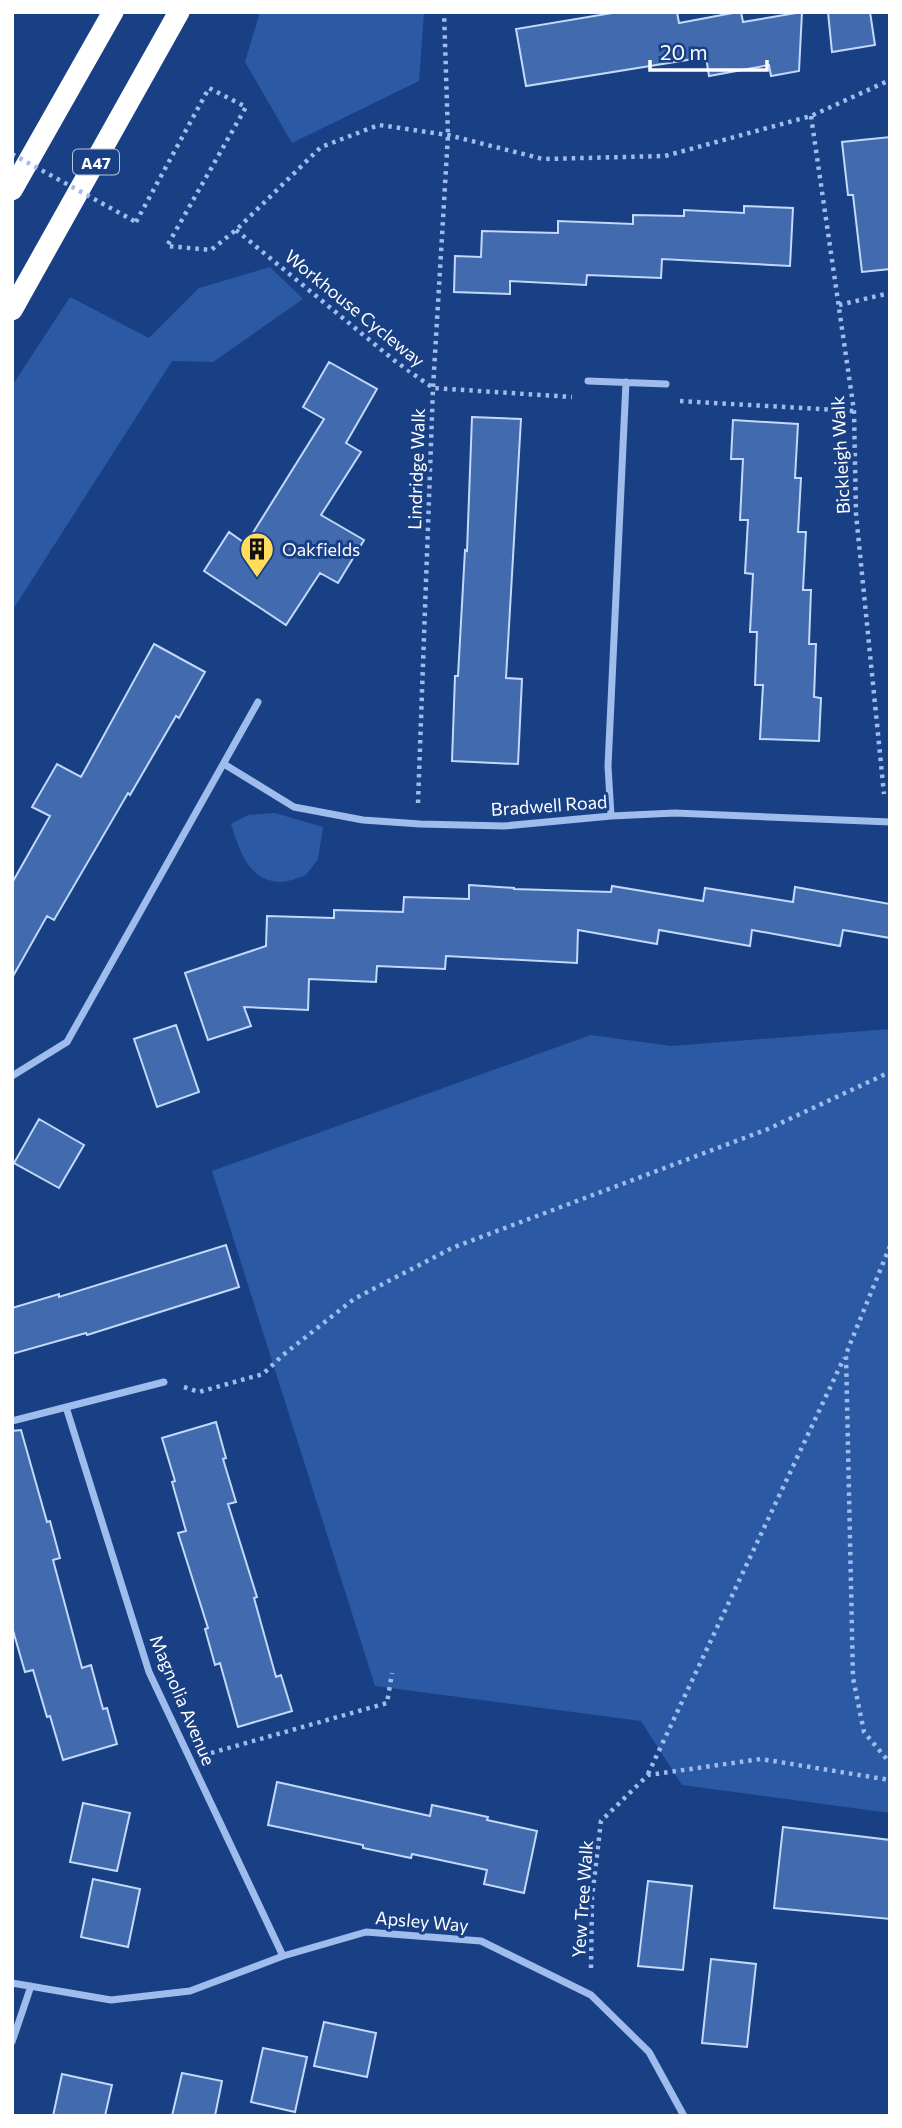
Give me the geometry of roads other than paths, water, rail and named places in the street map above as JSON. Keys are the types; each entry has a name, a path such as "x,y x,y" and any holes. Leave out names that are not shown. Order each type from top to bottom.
{"highway":[{"path":"12,190 113,12"},
{"name":"A47","path":"12,310 178,12"}],"street":[{"path":"588,380 666,384"},
{"path":"611,816 608,766 626,382"},
{"path":"12,1076 67,1041 258,702"},
{"name":"Bradwell Road","path":"224,764 294,807 363,820 504,826 675,813 890,822"},
{"path":"12,1421 164,1382"},
{"name":"Magnolia Avenue","path":"66,1407 149,1672 283,1956"},
{"name":"Apsley Way","path":"12,1983 111,2000 190,1992 283,1956 366,1932 481,1941 591,1995 649,2052 684,2116"},
{"path":"12,2042 31,1986"}],"place":[{"name":"Oakfields","path":"257,579"}]}
